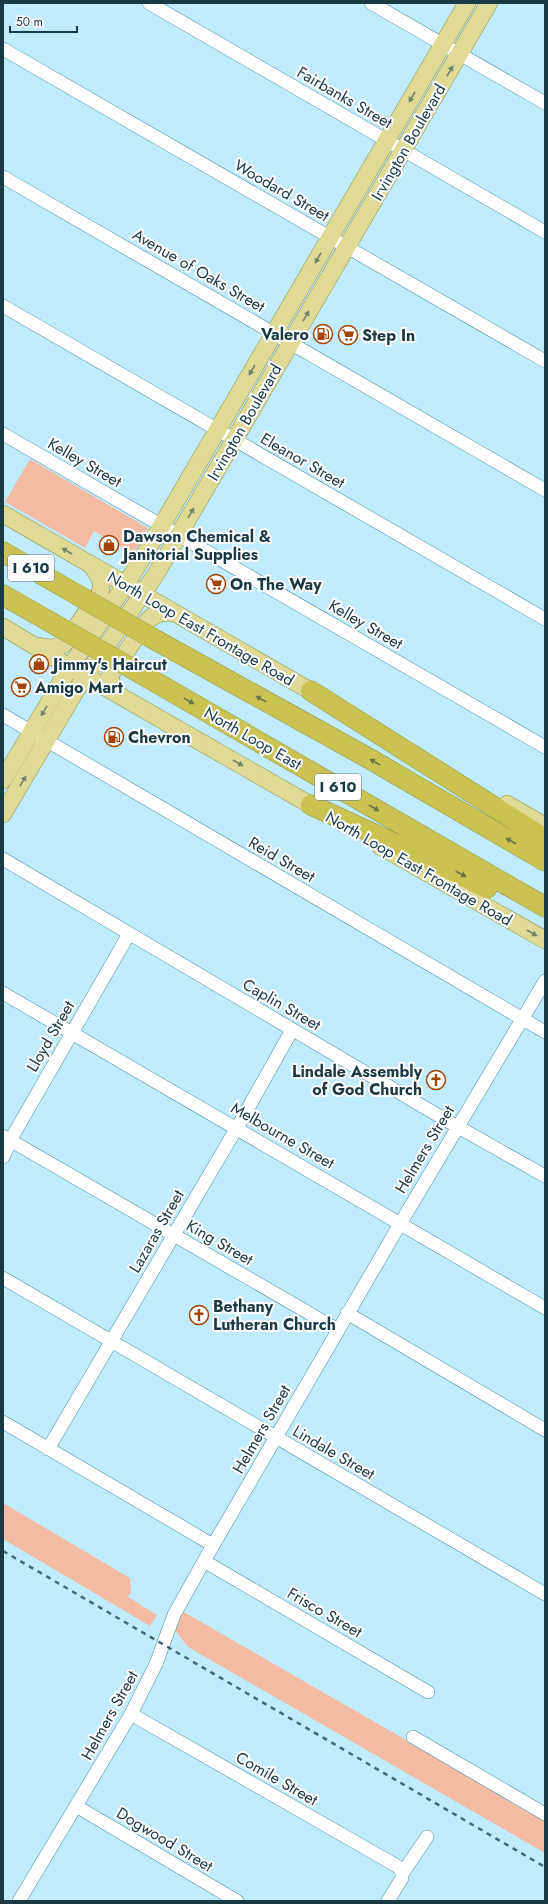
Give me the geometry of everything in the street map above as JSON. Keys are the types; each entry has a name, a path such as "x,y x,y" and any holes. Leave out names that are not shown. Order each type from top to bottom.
{"highway":[{"path":"3,545 59,585"},
{"name":"I 610","path":"3,552 152,638 370,759 545,861"},
{"name":"North Loop East","path":"3,595 123,679 162,685 545,907"},
{"path":"3,611 56,632"},
{"path":"311,691 545,839"},
{"path":"311,806 446,867 545,917"}],"main road":[{"name":"Irvington Boulevard","path":"3,780 70,667 162,525 467,3"},
{"name":"Irvington Boulevard","path":"3,814 86,676 156,574 489,3"},
{"name":"North Loop East Frontage Road","path":"3,514 545,826"},
{"path":"34,645 50,648 60,647 65,643 100,593 102,585 100,578 90,564"},
{"path":"123,679 110,676 148,620 155,614 162,612 175,613"},
{"name":"North Loop East Frontage Road","path":"3,627 86,676 123,679 311,806 545,940"}],"street":[{"name":"Fairbanks Street","path":"148,3 545,232"},
{"path":"371,3 545,103"},
{"name":"Woodard Street","path":"3,49 545,361"},
{"name":"Avenue of Oaks Street","path":"3,177 545,490"},
{"name":"Eleanor Street","path":"3,306 545,619"},
{"name":"Kelley Street","path":"3,434 545,747"},
{"name":"Reid Street","path":"3,715 545,1032"},
{"name":"Caplin Street","path":"3,859 292,1030 545,1176"},
{"name":"Lloyd Street","path":"3,1157 7,1138 72,1033 129,934"},
{"name":"Helmers Street","path":"20,1901 131,1714 156,1664 174,1615 213,1545 277,1438 347,1313 457,1126 545,981"},
{"name":"Melbourne Street","path":"3,993 545,1308"},
{"name":"Lazaras Street","path":"48,1449 237,1128 292,1030"},
{"name":"King Street","path":"7,1138 338,1330"},
{"name":"Lindale Street","path":"3,1278 545,1594"},
{"path":"347,1313 545,1430"},
{"path":"3,1422 213,1545"},
{"name":"Frisco Street","path":"204,1561 428,1692"},
{"name":"Comile Street","path":"131,1714 397,1866 401,1870 402,1874"},
{"path":"413,1737 545,1814"},
{"name":"Dogwood Street","path":"76,1806 237,1901"},
{"path":"388,1901 402,1878 402,1874 427,1837"}],"shaded area":[{"path":"30,459 148,528 133,554 94,531 85,548 5,502"},
{"path":"3,1503 130,1578 131,1592 128,1597 157,1615 150,1626 3,1539"},
{"path":"182,1611 545,1820 545,1853 188,1647 174,1629"}],"railway":[{"path":"3,1551 545,1867"}],"place":[{"name":"Valero","path":"323,334"},
{"name":"Step In","path":"348,335"},
{"name":"Dawson Chemical & Janitorial Supplies","path":"109,545"},
{"name":"On The Way","path":"216,584"},
{"name":"Jimmy's Haircut","path":"39,664"},
{"name":"Amigo Mart","path":"21,687"},
{"name":"Chevron","path":"114,737"},
{"name":"Lindale Assembly of God Church","path":"436,1080"},
{"name":"Bethany Lutheran Church","path":"199,1315"}]}
